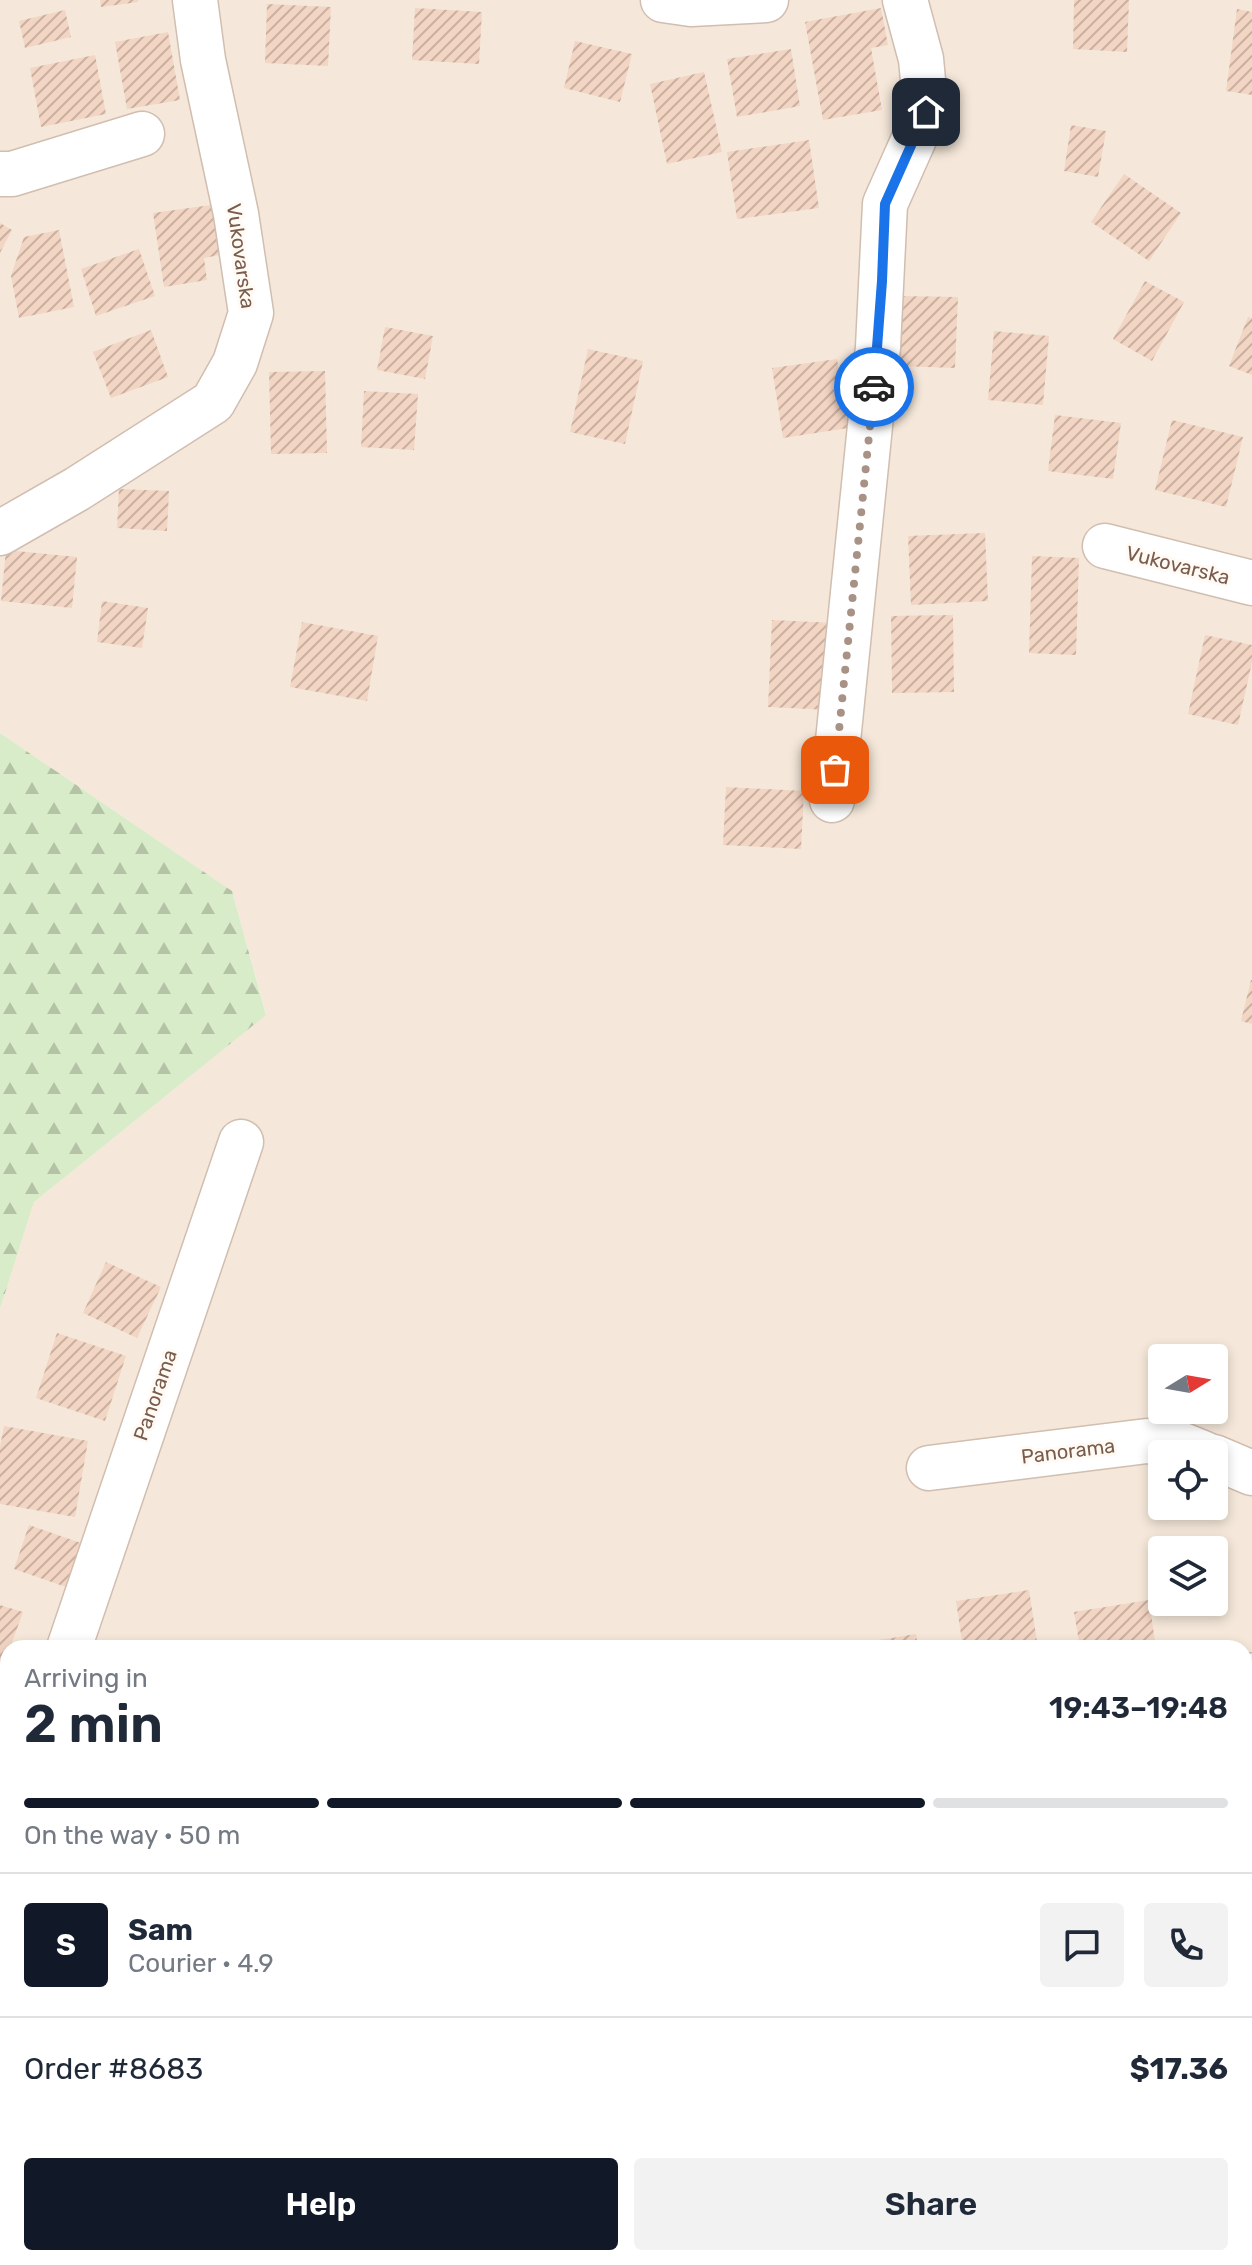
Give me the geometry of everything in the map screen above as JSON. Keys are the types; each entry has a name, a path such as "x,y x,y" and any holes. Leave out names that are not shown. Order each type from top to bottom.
{"street":[{"name":"Vukovarska","path":"0,533 77,489 213,402 235,363 251,313 236,214 203,60 195,0"},
{"path":"663,0 691,4 761,1"},
{"path":"832,800 878,347 885,204 926,112 921,59 905,0"},
{"path":"0,174 12,174 142,134"},
{"name":"Vukovarska","path":"1105,546 1252,583"},
{"name":"Panorama","path":"72,1640 241,1142"},
{"name":"Panorama","path":"929,1468 1148,1441"},
{"path":"1228,1463 1252,1473"}],"shaded area":[{"path":"0,0 1252,0 1252,1640 0,1640 0,1309 34,1202 266,1014 232,891 0,733"}],"green space":[{"path":"0,733 232,891 266,1015 34,1202 0,1309"}],"building":[{"path":"100,0 138,0 138,2 101,7"},
{"path":"1074,0 1129,0 1127,52 1073,49"},
{"path":"267,4 331,7 328,66 265,63"},
{"path":"415,8 482,12 479,64 412,60"},
{"path":"881,8 888,45 871,48 882,110 823,120 805,22"},
{"path":"1237,9 1252,12 1252,95 1226,91"},
{"path":"65,10 71,37 25,48 19,21"},
{"path":"168,32 180,100 127,109 115,42"},
{"path":"575,41 632,54 620,102 564,88"},
{"path":"791,49 800,106 737,117 727,59"},
{"path":"95,55 106,114 41,127 30,68"},
{"path":"704,72 722,152 667,164 650,84"},
{"path":"1071,125 1106,131 1098,177 1064,171"},
{"path":"809,140 819,208 737,219 727,152"},
{"path":"1124,174 1181,213 1149,261 1091,222"},
{"path":"218,204 225,254 204,258 207,280 164,287 153,213"},
{"path":"0,223 12,230 0,253"},
{"path":"59,230 74,307 19,318 11,276 24,237"},
{"path":"139,249 155,296 96,316 81,269"},
{"path":"1145,281 1184,302 1152,361 1113,339"},
{"path":"901,296 958,297 955,368 899,366"},
{"path":"1248,317 1252,318 1252,375 1229,366"},
{"path":"385,327 433,336 425,379 377,370"},
{"path":"151,330 168,377 111,398 93,352"},
{"path":"994,331 1049,336 1043,405 988,400"},
{"path":"588,349 643,361 625,444 570,432"},
{"path":"837,359 848,428 783,438 772,368"},
{"path":"325,371 327,453 271,454 269,372"},
{"path":"364,391 418,394 414,450 361,447"},
{"path":"1055,415 1121,423 1113,479 1048,471"},
{"path":"1172,420 1243,437 1226,507 1155,490"},
{"path":"119,489 169,491 167,531 117,528"},
{"path":"985,533 988,601 911,605 908,536"},
{"path":"6,550 77,557 72,608 1,601"},
{"path":"1032,556 1079,558 1076,655 1029,653"},
{"path":"102,601 148,608 142,648 97,642"},
{"path":"953,615 954,692 892,693 891,616"},
{"path":"772,620 835,623 830,710 768,707"},
{"path":"302,622 378,636 367,701 290,687"},
{"path":"1205,635 1252,645 1252,662 1238,725 1188,714"},
{"path":"726,787 804,791 801,849 723,845"},
{"path":"1252,980 1252,1024 1241,1021"},
{"path":"106,1262 161,1287 137,1338 83,1313"},
{"path":"57,1333 126,1356 105,1421 36,1398"},
{"path":"4,1426 88,1441 75,1517 0,1504 0,1447"},
{"path":"29,1525 81,1543 66,1587 14,1569"},
{"path":"1029,1590 1037,1640 962,1640 956,1601"},
{"path":"1148,1600 1148,1616 1151,1616 1155,1640 1079,1640 1074,1612"},
{"path":"0,1605 23,1612 13,1640 0,1640"},
{"path":"916,1634 917,1640 880,1640"}],"way so far":[{"path":"835,770 874,387"}],"route":[{"path":"874,387 885,204 926,112"}]}
